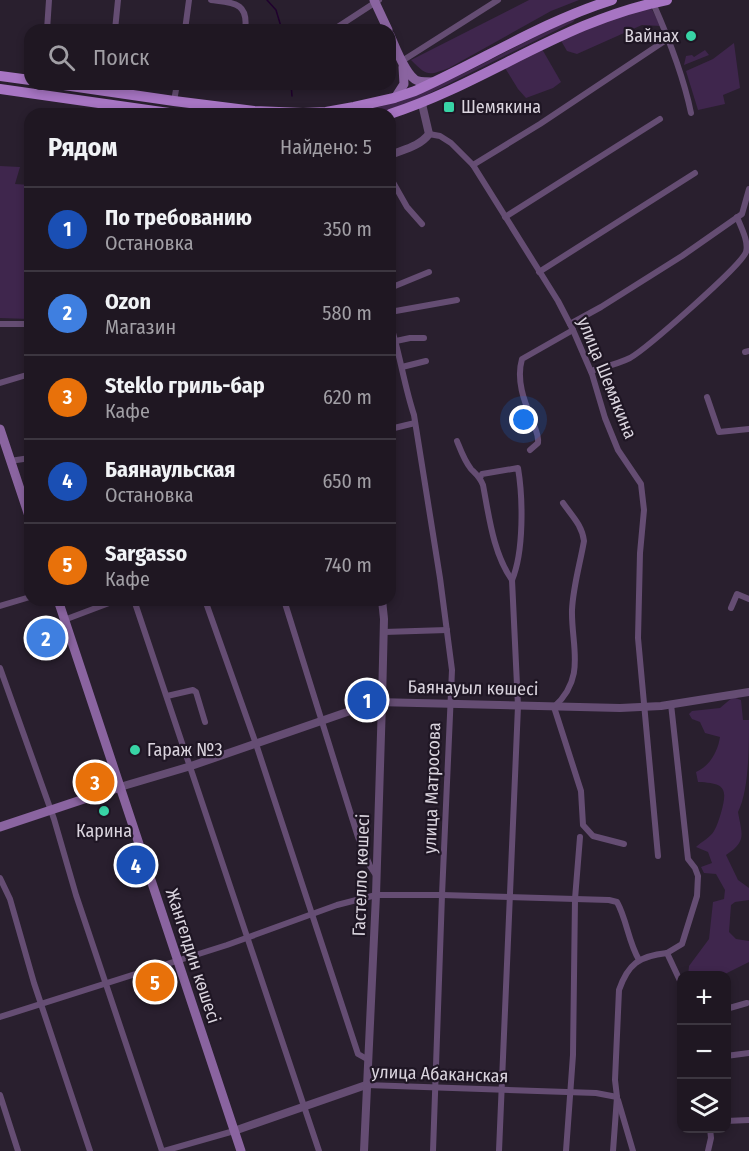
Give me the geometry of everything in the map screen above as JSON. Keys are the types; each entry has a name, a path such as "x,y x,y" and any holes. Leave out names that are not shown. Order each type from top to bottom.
{"main road":[{"path":"345,108 394,98 436,82 523,36 581,10 612,0"},
{"path":"396,112 446,94 538,46 587,24 618,12 667,0"},
{"path":"376,1 386,24"},
{"path":"581,10 587,24"},
{"path":"396,48 414,79 420,82 436,82"},
{"path":"394,98 404,84 402,61"},
{"path":"0,76 24,79"},
{"path":"0,87 24,89"},
{"path":"0,87 74,100 100,108"},
{"path":"114,90 128,95 229,108"},
{"path":"74,100 78,95 124,101 128,95"},
{"path":"193,108 196,104"},
{"path":"154,108 155,105 177,108"},
{"path":"0,429 24,502"},
{"name":"Жангелдин көшесі","path":"60,606 241,1151"},
{"name":"Баянауыл көшесі","path":"0,827 120,787"}],"street":[{"path":"47,24 50,0"},
{"path":"116,24 118,0"},
{"path":"186,24 189,0"},
{"path":"211,0 233,3 243,8 247,18 246,24"},
{"path":"402,61 498,0"},
{"path":"342,24 376,1"},
{"path":"653,3 669,38 685,84 691,112"},
{"path":"473,165 540,124 669,38"},
{"path":"174,101 176,90"},
{"path":"396,153 424,141 429,134 422,104"},
{"path":"505,217 660,119"},
{"name":"улица Шемякина","path":"429,134 440,136 451,143 473,165 539,272 572,327 591,371 618,450 642,484 644,492 637,623 658,856"},
{"path":"539,272 695,173"},
{"path":"396,188 407,207 422,224"},
{"path":"530,450 538,443 539,436 525,404 520,384 522,359 742,214 749,189"},
{"path":"591,371 632,357 672,326 746,253 747,243 737,217"},
{"path":"396,286 429,272"},
{"path":"396,311 457,300"},
{"path":"0,324 24,324"},
{"path":"396,341 423,338"},
{"name":"улица Матросова","path":"396,341 416,423 452,670 433,1151"},
{"path":"402,367 426,361"},
{"path":"0,383 24,376"},
{"path":"707,397 719,432 749,429"},
{"path":"396,428 416,423"},
{"path":"457,441 463,457 480,478 495,541 505,570 512,580"},
{"path":"10,461 24,459"},
{"path":"480,478 482,474 518,468 521,495 519,561 512,580 518,706 499,1151"},
{"path":"563,503 579,523 584,542 572,611 576,657 574,672 562,699 554,706 581,791 583,825 593,836 624,844"},
{"path":"731,608 737,594 749,599"},
{"path":"0,606 24,599"},
{"path":"64,620 101,606"},
{"path":"136,606 319,1151"},
{"path":"207,606 256,744 358,1054 367,1059"},
{"path":"286,606 358,837 370,867 376,875"},
{"name":"Гастелло көшесі","path":"364,1151 376,895 384,632 382,606"},
{"path":"384,632 447,630"},
{"path":"0,668 54,819 76,895 163,1151"},
{"path":"167,696 193,690 205,722"},
{"name":"Баянауыл көшесі","path":"120,787 191,766 368,704 382,702 645,707 749,692"},
{"path":"633,1151 617,1097 615,1080 619,990 624,976 636,961 647,956 667,953 682,944 698,896 698,876 695,868 687,859 671,704"},
{"path":"566,1151 570,1092 575,899 580,837"},
{"path":"0,878 10,899 40,1004 90,1151"},
{"path":"0,1017 248,937 338,905 376,895 609,900 617,902 622,912 630,942 639,960"},
{"path":"667,953 677,976"},
{"path":"731,1008 747,1003"},
{"path":"731,1055 749,1053"},
{"name":"улица Абаканская","path":"163,1151 234,1131 366,1085 570,1092 609,1094 617,1097"},
{"path":"0,1095 18,1151"},
{"path":"613,1151 617,1097"},
{"path":"731,1121 749,1120"},
{"path":"708,1151 710,1133"}],"shaded area":[{"path":"529,0 579,0 551,11 442,71 425,72 411,60"},
{"path":"651,8 661,26 642,25 577,54 567,51 560,39 603,21"},
{"path":"576,18 573,22 412,102 393,108 374,108 408,98 436,86"},
{"path":"734,43 740,88 723,95 725,104 698,110 686,71 713,59"},
{"path":"542,49 561,82 553,88 526,98 505,68"},
{"path":"705,50 709,55 684,65 686,56 694,57"},
{"path":"0,166 20,167 15,184 24,185 24,319 0,318"},
{"path":"733,697 741,700 743,720 749,720 746,781 738,812 741,837 737,846 726,855 738,880 749,888 749,900 735,902 731,905 729,932 736,939 749,941 749,962 731,971 688,971 689,966 709,939 713,902 724,899 725,890 716,874 704,873 701,867 712,863 708,852 696,847 714,831 723,805 722,788 714,784 698,782 696,772 712,758 720,737 705,733 700,722 692,719 689,714 692,711 720,708"}],"waterway":[{"path":"267,0 276,10 280,24"},
{"path":"292,90 292,96"}],"place":[{"name":"Вайнах","path":"691,36"},
{"name":"Шемякина","path":"449,107"},
{"name":"Ozon","path":"46,638"},
{"name":"По требованию","path":"367,700"},
{"name":"Гараж №3","path":"135,750"},
{"name":"Steklo гриль-бар","path":"95,782"},
{"name":"Карина","path":"104,811"},
{"name":"Баянаульская","path":"136,865"},
{"name":"Sargasso","path":"155,982"}]}
